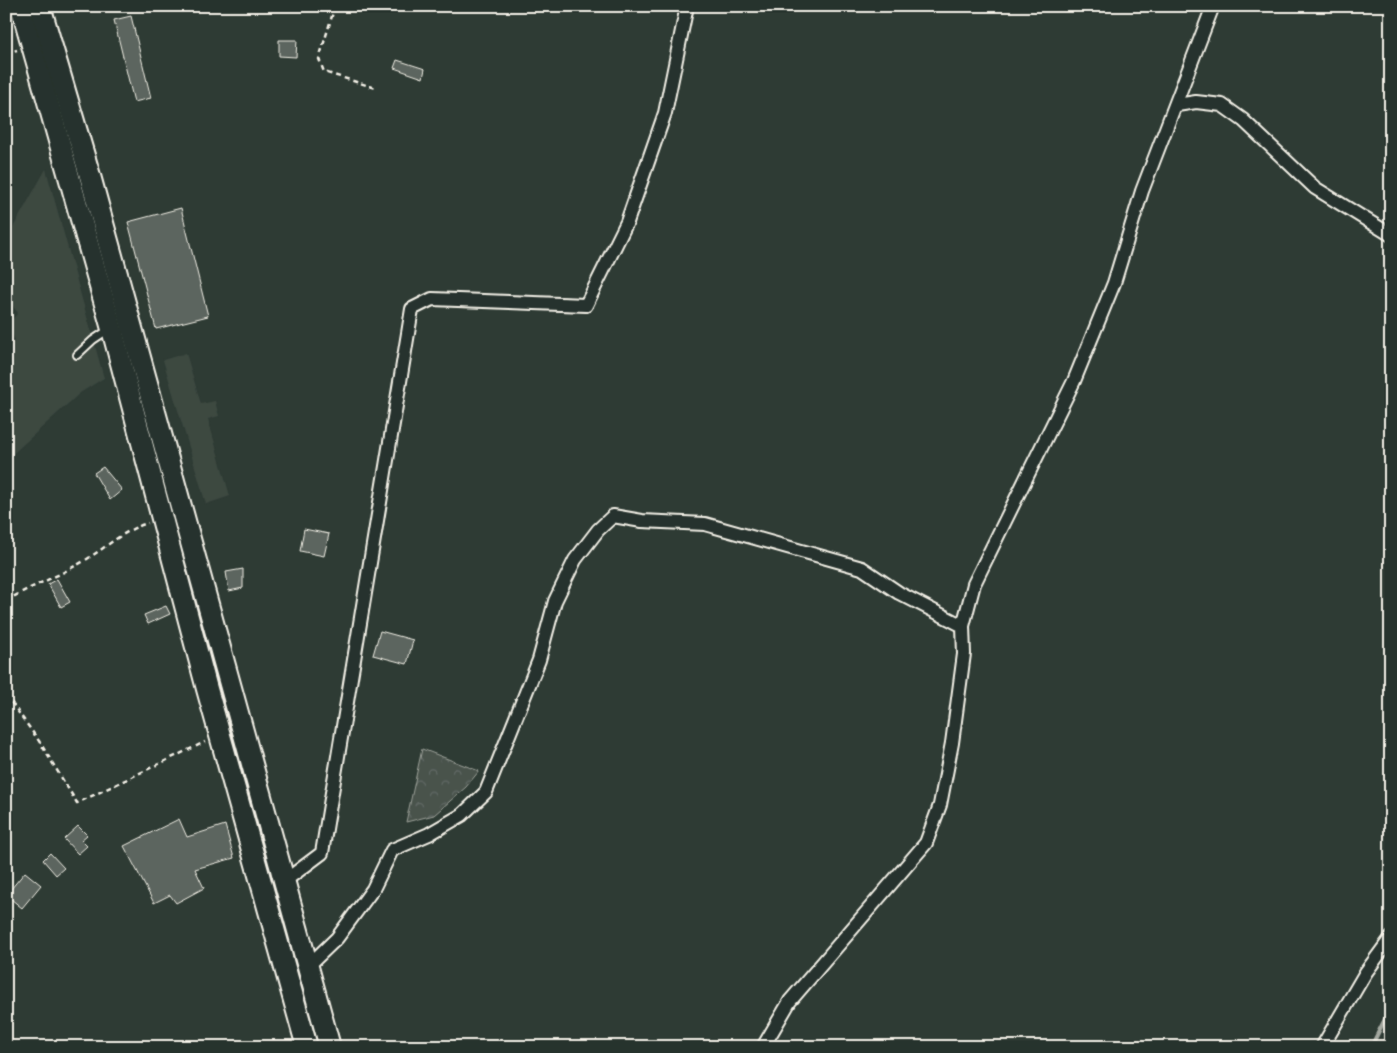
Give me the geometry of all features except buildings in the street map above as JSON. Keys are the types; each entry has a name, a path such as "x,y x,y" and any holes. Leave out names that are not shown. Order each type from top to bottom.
{"main road":[{"path":"21,6 112,328 220,736 307,1047"},
{"path":"40,6 96,195 286,880 307,967 330,1047"}],"street":[{"path":"286,880 322,853 412,309 432,299 586,306 627,222 665,113 687,6"},
{"path":"763,1047 790,1001 926,843 940,805 952,743 964,654 963,626 974,584 1074,381 1114,283 1142,192 1177,105 1213,6"},
{"path":"1177,105 1196,102 1222,105 1243,120 1315,188 1391,235"},
{"path":"307,967 337,938 372,889 392,850 428,834 462,815 486,792 539,660 555,601 576,560 598,530 612,516 642,521 705,524 862,568 899,593 963,626"},
{"path":"1322,1047 1366,972 1391,938"}],"lane":[{"path":"77,355 93,340 112,328"}],"path":[{"path":"335,6 319,59 324,72 376,88"},
{"path":"6,602 36,583 75,566 145,524 162,520"},
{"path":"6,695 39,741 77,803 99,790 220,736"}],"shaded area":[{"path":"46,169 104,378 80,393 6,460 6,349 15,340 7,325 18,313 6,298 6,240"},
{"path":"186,353 201,404 215,401 219,416 208,419 230,496 206,504 163,360"}],"green space":[{"path":"422,749 479,771 466,787 434,815 406,822"}],"waterway":[{"path":"1371,1047 1391,1007"}]}
